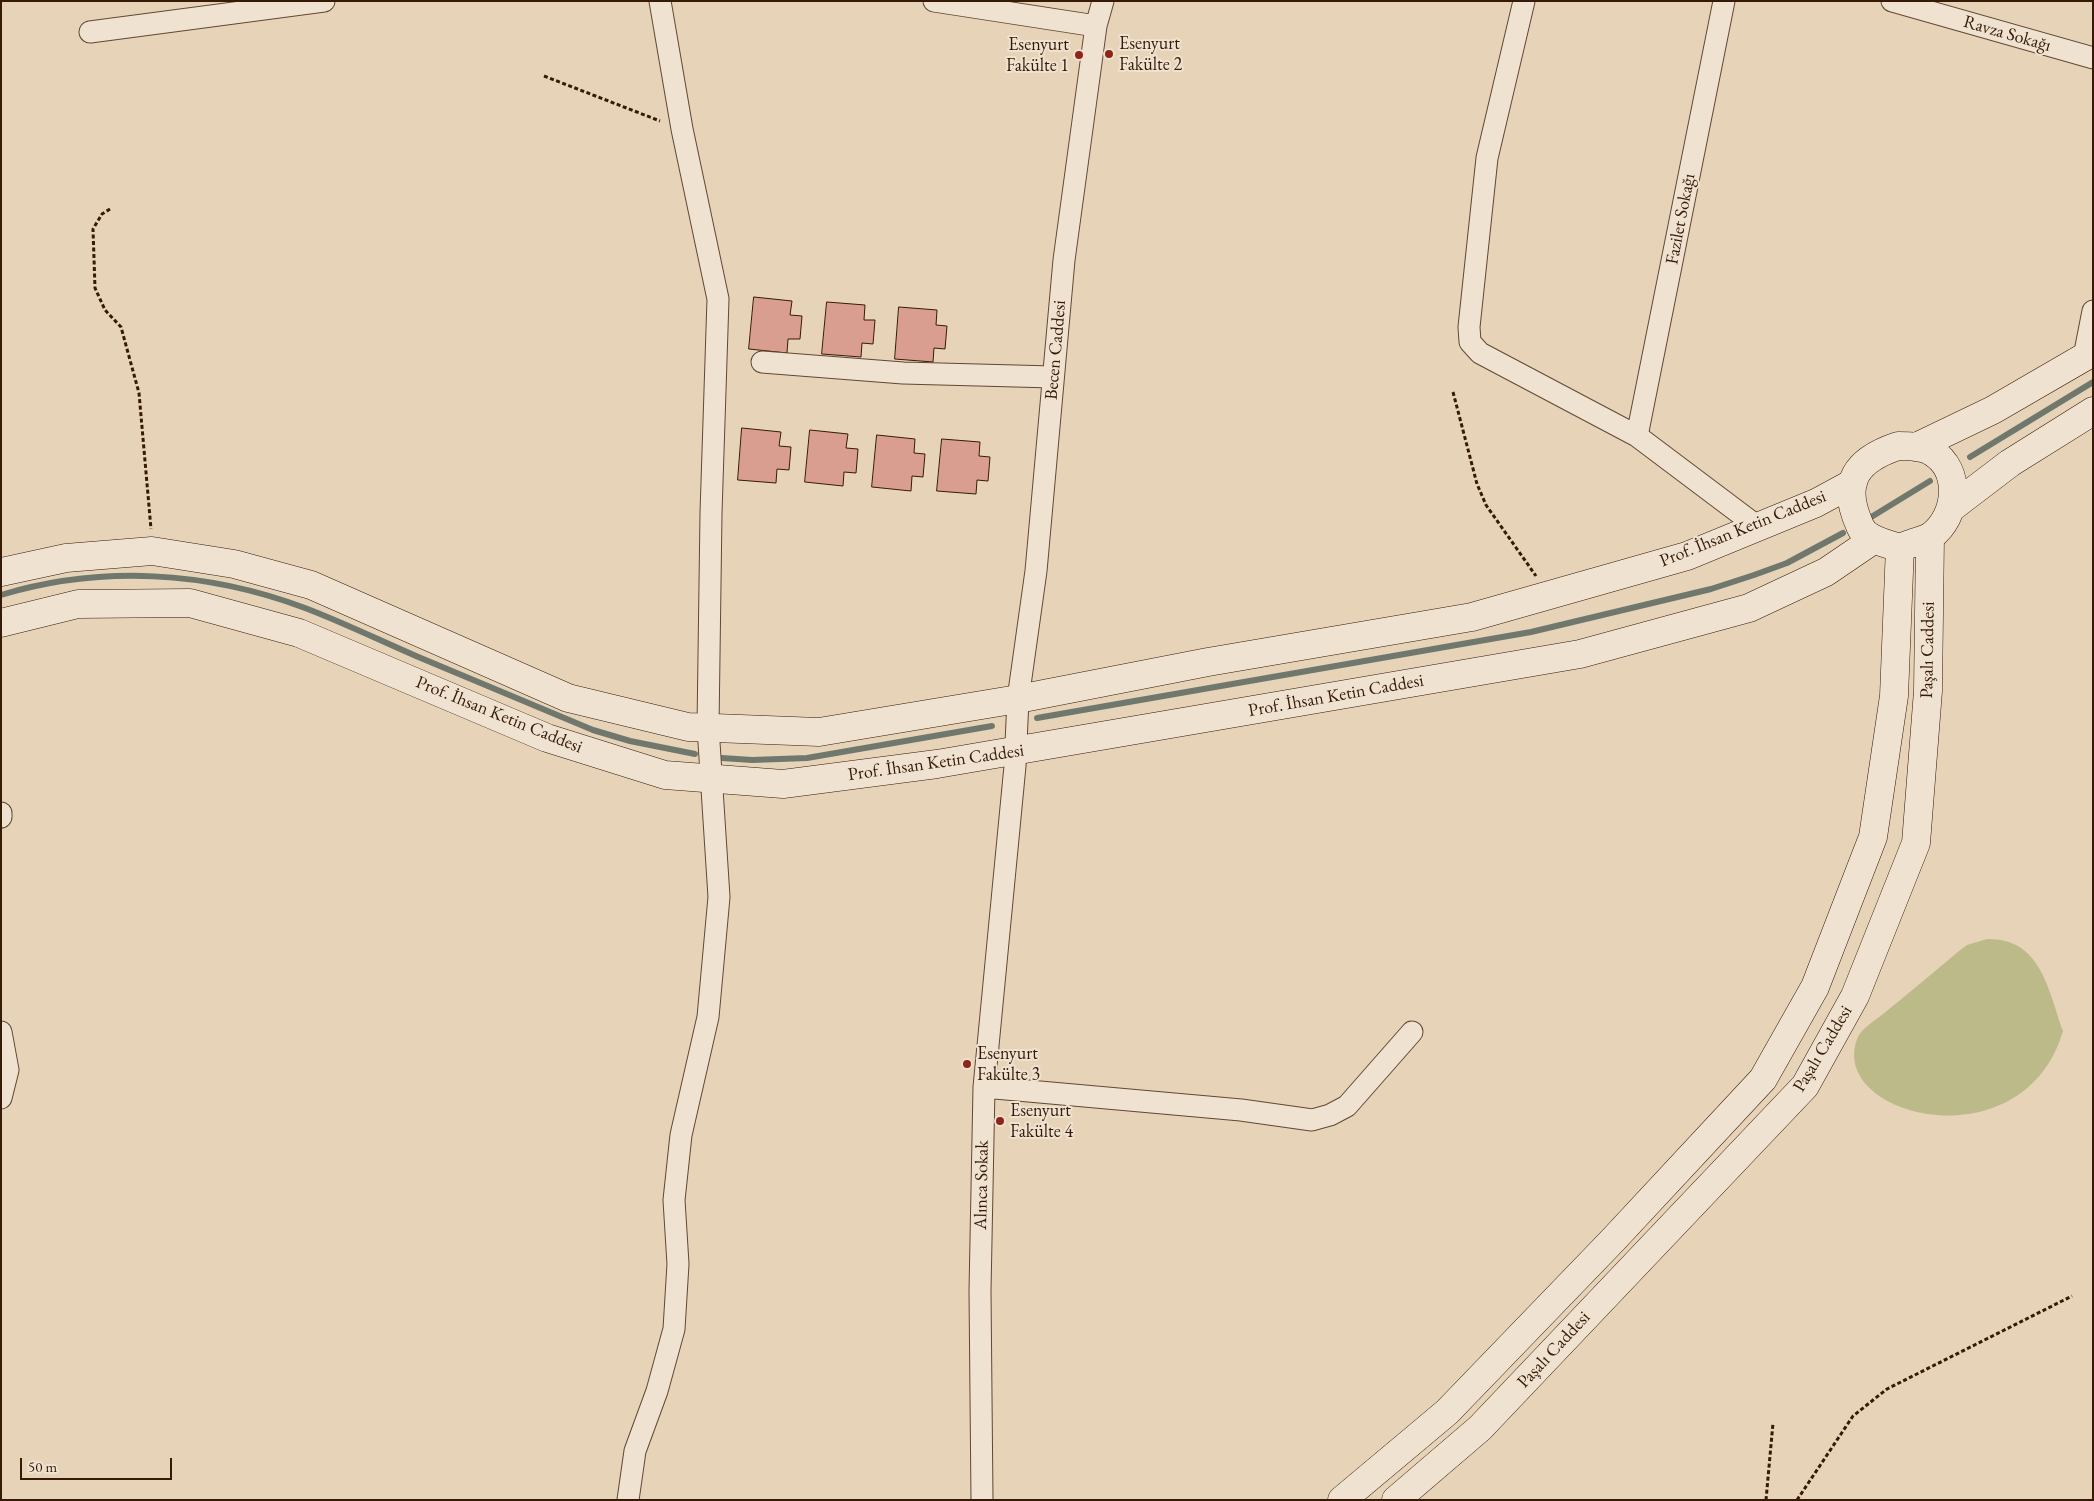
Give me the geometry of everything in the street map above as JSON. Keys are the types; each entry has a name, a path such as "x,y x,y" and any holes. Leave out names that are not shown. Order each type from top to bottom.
{"street":[{"path":"90,32 324,1"},
{"path":"628,1500 635,1451 657,1391 674,1329 678,1264 674,1200 681,1135 708,1017 719,897 708,728 711,513 718,299 682,129 660,1"},
{"path":"934,1 1096,26"},
{"name":"Becen Caddesi","path":"1016,751 1018,699 1036,571 1064,260 1096,26 1103,1"},
{"path":"1524,1 1486,158 1469,328 1470,342 1480,353 1637,436 1758,527"},
{"name":"Fazilet Sokağı","path":"1637,436 1724,1"},
{"name":"Ravza Sokağı","path":"1892,1 2093,58"},
{"path":"1916,447 1993,410 2088,354 2093,311"},
{"path":"762,362 903,373 1053,377"},
{"path":"1951,508 2010,463 2093,411"},
{"path":"1898,446 1916,447 1931,451 1947,466 1954,482 1951,508 1942,524 1930,537 1900,547 1873,540 1861,528 1851,502 1853,483 1861,465 1877,453 1898,446"},
{"name":"Prof. İhsan Ketin Caddesi","path":"1,572 66,558 152,551 234,564 311,585 568,698 688,727 819,732 1018,699 1208,662 1472,617 1687,556 1816,503 1853,483"},
{"name":"Paşalı Caddesi","path":"1396,1500 1480,1428 1805,1086 1855,996 1916,843 1928,691 1930,537"},
{"name":"Prof. İhsan Ketin Caddesi","path":"1,623 78,604 190,603 299,633 547,738 665,775 783,784 937,764 1580,654 1749,608 1826,572 1873,540"},
{"name":"Paşalı Caddesi","path":"1342,1500 1447,1412 1606,1247 1763,1078 1815,987 1873,837 1894,696 1900,547"},
{"name":"Alınca Sokak","path":"982,1500 980,1292 984,1087 1016,751"},
{"path":"1,1032 8,1070 1,1098"},
{"path":"984,1087 1231,1110 1312,1120 1330,1115 1346,1106 1412,1032"}],"path":[{"path":"544,76 682,129"},
{"path":"110,209 96,220 93,228 95,288 105,310 121,327 139,393 152,551"},
{"path":"1453,392 1476,484 1486,505 1549,595"},
{"path":"1797,1500 1853,1416 1887,1389 2072,1296"},
{"path":"1766,1500 1773,1423"}],"shaded area":[{"path":"1987,939 2005,941 2020,947 2040,969 2047,983 2063,1031 2041,1074 2009,1100 1972,1113 1933,1115 1897,1106 1870,1089 1855,1065 1858,1037 1863,1030 1967,945"}],"building":[{"path":"754,297 792,301 790,315 802,316 800,339 788,339 787,353 749,349"},
{"path":"827,302 865,305 864,320 875,320 873,344 862,343 861,357 822,354"},
{"path":"899,307 937,310 936,325 947,326 945,349 934,348 933,362 895,359"},
{"path":"742,428 781,432 779,446 791,447 789,470 777,469 776,483 738,480"},
{"path":"810,430 848,434 846,448 858,449 856,473 844,472 843,486 805,482"},
{"path":"877,435 915,439 914,453 925,454 923,477 912,476 911,491 872,487"},
{"path":"942,439 980,442 979,456 990,457 988,481 977,480 976,494 937,491"}],"waterway":[{"path":"1970,457 2093,382"},
{"path":"1868,519 1930,481"},
{"path":"1037,718 1531,632 1711,589 1787,563 1843,533"},
{"path":"1,595 39,585 115,576 154,576 230,586 319,613 593,730 630,741 695,754"},
{"path":"722,758 752,760 807,758 992,726"}],"place":[{"name":"Esenyurt Fakülte 2","path":"1109,54"},
{"name":"Esenyurt Fakülte 1","path":"1079,55"},
{"name":"Esenyurt Fakülte 3","path":"967,1064"},
{"name":"Esenyurt Fakülte 4","path":"1000,1121"}]}
